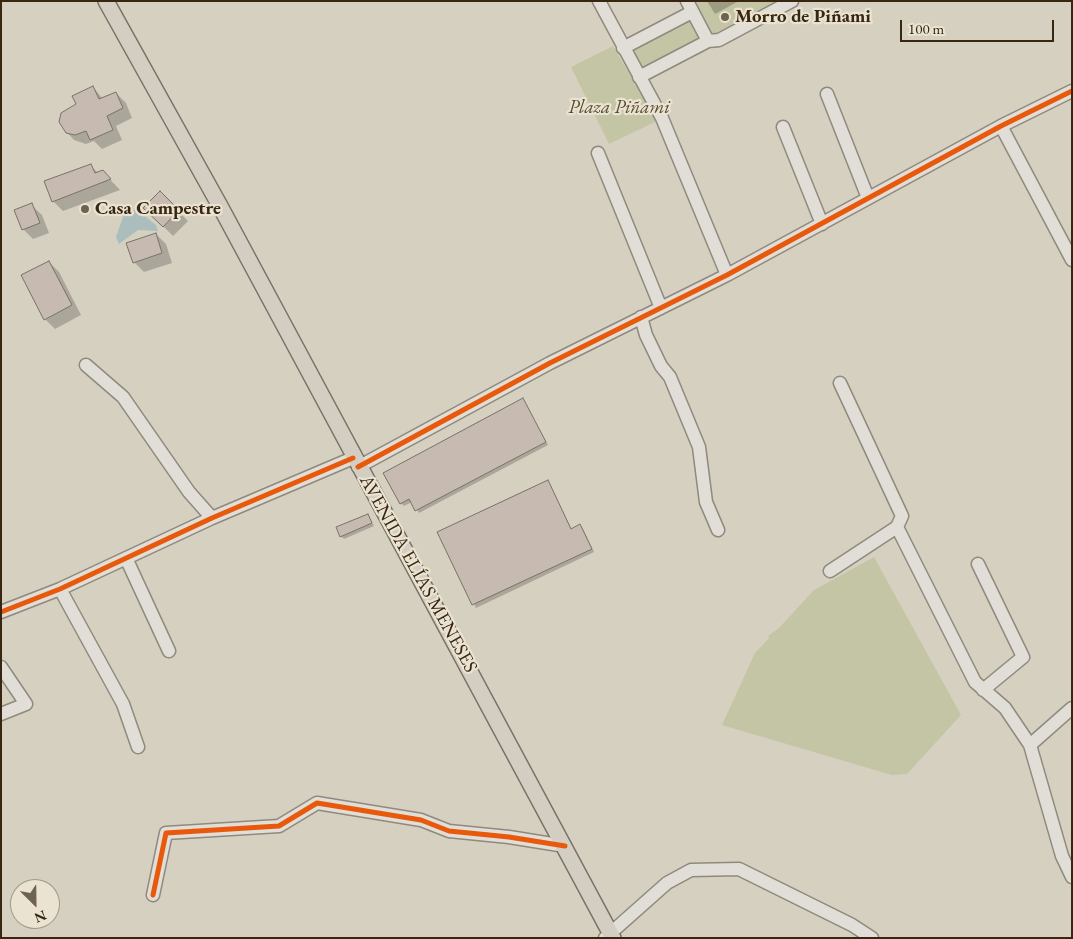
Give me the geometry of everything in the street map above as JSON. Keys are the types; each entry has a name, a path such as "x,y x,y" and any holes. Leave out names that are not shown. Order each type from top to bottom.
{"main road":[{"name":"AVENIDA ELÍAS MENESES","path":"106,1 220,206 356,462 565,846 609,936"}],"street":[{"path":"599,1 638,77 662,118 727,275"},
{"path":"638,77 708,41 719,40 792,1"},
{"path":"623,48 690,6 708,41"},
{"path":"1,612 60,589 212,518 356,462 727,275 1000,126 1072,91"},
{"path":"826,94 868,198"},
{"path":"1000,126 1072,260"},
{"path":"783,127 822,224"},
{"path":"598,153 661,308"},
{"path":"641,317 646,336 661,366 670,377 699,448 706,502 718,530"},
{"path":"86,365 123,397 189,492 212,518"},
{"path":"830,571 897,527 902,516 840,383"},
{"path":"897,527 975,682 1005,708 1030,745 1062,856 1072,877"},
{"path":"126,558 169,651"},
{"path":"978,564 1023,657 983,690"},
{"path":"60,589 123,704 138,747"},
{"path":"1,667 26,704 1,714"},
{"path":"1030,745 1072,708"},
{"path":"153,895 166,833 279,826 318,803 421,820 449,831 509,837 565,846"},
{"path":"609,936 667,883 691,870 739,869 852,925 872,938"}],"green space":[{"name":"Morro de Piñami","path":"695,1 778,1 714,34"},
{"name":"Plaza Piñami","path":"689,20 699,39 642,69 632,53 633,47"},
{"name":"Plaza Piñami","path":"613,46 657,121 609,144 571,67"},
{"path":"874,557 961,715 907,774 892,775 722,725 755,653 769,638 768,636 779,628 814,590"}],"shaded area":[{"path":"136,209 156,225 158,231 138,230 119,244 116,237 124,214"}],"building":[{"path":"93,86 99,99 116,92 123,108 107,116 113,130 90,140 86,131 75,135 66,133 59,122 61,113 76,104 72,96"},
{"path":"91,164 95,173 103,170 111,179 52,202 44,181"},
{"path":"160,191 179,210 163,227 143,208"},
{"path":"32,203 40,223 22,230 14,210"},
{"path":"156,233 162,253 133,263 126,243"},
{"path":"49,261 72,305 44,320 21,275"},
{"path":"523,398 546,442 415,511 409,499 400,504 383,473"},
{"path":"548,480 571,529 580,524 592,549 472,605 437,532"},
{"path":"368,514 372,523 340,537 336,527"}],"cycle path":[{"path":"358,467 550,363 727,275 1001,126 1072,91"},
{"path":"1,612 60,589 212,518 353,458"},
{"path":"153,895 166,833 279,826 317,803 421,820 449,831 509,837 565,846"}],"place":[{"name":"Morro de Piñami","path":"725,17"},
{"name":"Casa Campestre","path":"85,209"}]}
